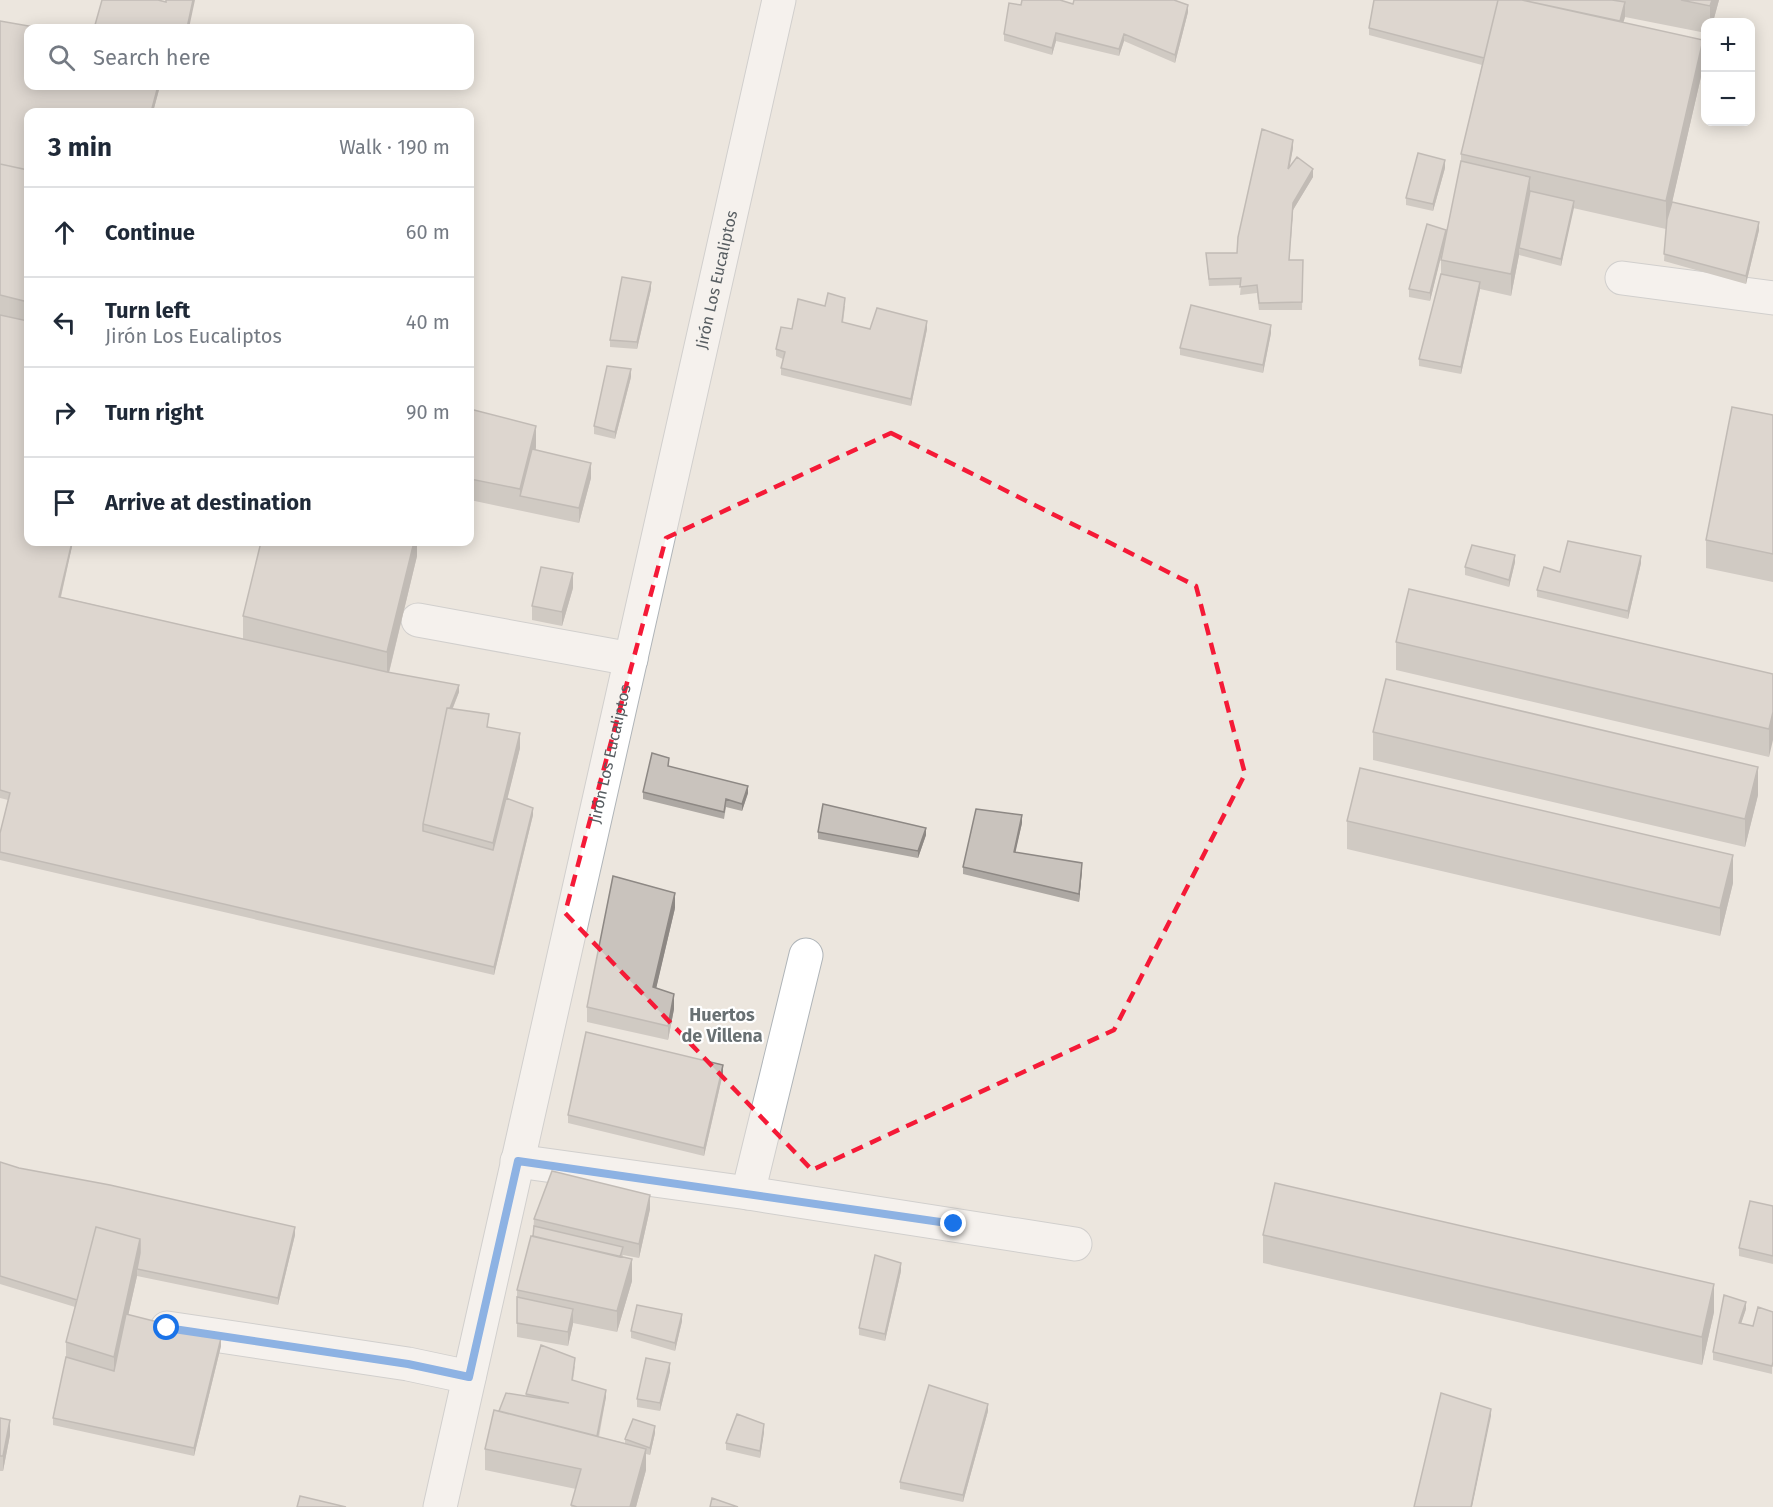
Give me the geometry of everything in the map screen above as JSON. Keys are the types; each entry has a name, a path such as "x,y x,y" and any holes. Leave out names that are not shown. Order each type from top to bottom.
{"street":[{"name":"Jirón Los Eucaliptos","path":"440,1507 779,0"},
{"path":"1622,278 1773,298"},
{"path":"418,620 631,658"},
{"path":"748,1193 806,955"},
{"path":"518,1161 748,1193 1075,1244"},
{"path":"167,1328 408,1364 469,1377"}],"highlighted area":[{"path":"891,433 1196,586 1245,774 1114,1030 812,1170 565,913 666,538"}],"building":[{"path":"102,0 166,2 166,0 193,0 188,24 95,24"},
{"path":"1022,0 1060,0 1073,4 1074,0 1174,0 1188,5 1175,55 1124,34 1119,49 1056,33 1052,48 1004,34 1009,3 1021,5"},
{"path":"1374,0 1498,0 1484,58 1369,28"},
{"path":"1498,0 1522,0 1701,40 1701,49 1666,201 1461,154"},
{"path":"1522,0 1612,0 1625,2 1620,21"},
{"path":"1681,0 1712,0 1710,6"},
{"path":"0,21 24,25 24,90 157,90 152,108 24,108 24,169 0,164"},
{"path":"1262,129 1293,140 1288,169 1297,157 1313,169 1293,203 1289,260 1303,260 1302,302 1259,303 1257,285 1240,287 1241,278 1209,279 1206,253 1237,253 1238,237"},
{"path":"1418,153 1445,160 1433,204 1406,198"},
{"path":"1461,161 1530,177 1511,274 1441,260"},
{"path":"0,164 24,169 24,301 0,295"},
{"path":"1530,191 1574,201 1561,259 1519,248"},
{"path":"1672,202 1759,222 1746,276 1664,254 1667,219"},
{"path":"1427,224 1446,230 1430,293 1409,289"},
{"path":"1441,274 1480,282 1461,367 1419,359"},
{"path":"622,277 651,282 637,342 610,340"},
{"path":"828,293 845,298 842,322 870,329 877,308 927,321 911,399 781,368 785,352 776,349 781,327 792,329 798,299 825,306"},
{"path":"1191,305 1271,325 1263,365 1180,348"},
{"path":"0,315 24,320 24,546 71,546 59,597 387,672 459,685 450,708 447,708 423,831 493,850 506,798 533,808 494,967 0,852 0,833 10,793 0,790"},
{"path":"607,366 631,369 615,432 594,426"},
{"path":"1732,407 1773,415 1773,554 1706,540"},
{"path":"474,410 536,426 520,489 474,480"},
{"path":"532,449 591,463 579,508 520,496"},
{"path":"1568,541 1641,556 1628,611 1537,590 1544,567 1560,572"},
{"path":"1472,545 1515,555 1509,580 1465,567"},
{"path":"260,546 413,546 387,652 243,616"},
{"path":"541,567 573,573 562,612 532,606"},
{"path":"1409,589 1773,674 1773,712 1769,729 1396,642"},
{"path":"1386,679 1758,767 1745,819 1373,732"},
{"path":"447,708 489,714 487,727 520,733 493,843 423,824"},
{"path":"652,753 669,758 668,766 748,786 742,804 726,799 724,812 643,792"},
{"path":"1360,768 1733,855 1720,908 1347,821"},
{"path":"823,804 926,828 918,851 818,832"},
{"path":"976,809 1022,815 1014,852 1082,863 1079,894 963,867"},
{"path":"613,876 675,893 653,987 674,994 668,1026 587,1007"},
{"path":"586,1032 723,1065 704,1148 568,1115"},
{"path":"0,1162 295,1227 278,1298 137,1269 140,1239 96,1227 77,1300 0,1276"},
{"path":"552,1171 650,1195 639,1244 534,1219"},
{"path":"1275,1183 1714,1284 1702,1337 1263,1235"},
{"path":"1750,1201 1773,1206 1773,1256 1739,1248"},
{"path":"534,1226 623,1247 620,1257 533,1236"},
{"path":"96,1227 140,1239 114,1357 66,1342"},
{"path":"531,1236 632,1259 617,1311 517,1290"},
{"path":"875,1255 901,1263 885,1334 859,1328"},
{"path":"1724,1295 1746,1302 1739,1323 1753,1326 1758,1307 1773,1312 1772,1366 1713,1352"},
{"path":"517,1297 573,1309 568,1332 517,1323"},
{"path":"637,1305 682,1314 675,1343 631,1331"},
{"path":"126,1314 221,1338 194,1448 53,1418 66,1357 114,1371"},
{"path":"541,1345 575,1358 572,1380 606,1390 597,1436 499,1411 506,1393 569,1403 526,1394"},
{"path":"646,1358 670,1363 660,1403 637,1399"},
{"path":"929,1385 988,1404 963,1495 900,1482"},
{"path":"1441,1393 1491,1409 1471,1507 1414,1507"},
{"path":"494,1410 646,1449 630,1507 571,1505 581,1469 485,1449"},
{"path":"737,1414 764,1424 760,1451 726,1443"},
{"path":"0,1418 10,1420 3,1456 0,1456"},
{"path":"633,1419 655,1426 650,1448 625,1439"},
{"path":"300,1496 346,1507 297,1507"},
{"path":"712,1498 738,1507 710,1507"}],"district":[{"name":"Huertos de Villena","path":"722,1025"}],"route":[{"path":"167,1328 408,1364 469,1377 518,1161 954,1224"}]}
